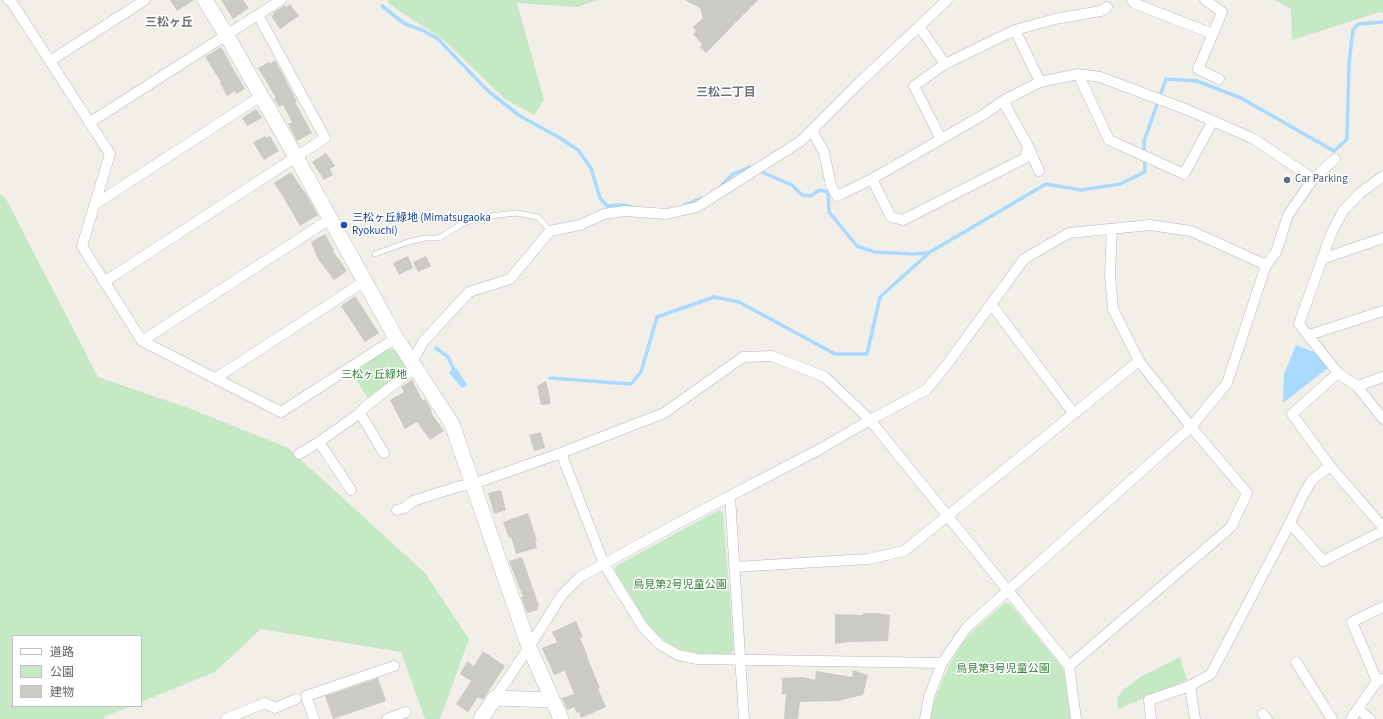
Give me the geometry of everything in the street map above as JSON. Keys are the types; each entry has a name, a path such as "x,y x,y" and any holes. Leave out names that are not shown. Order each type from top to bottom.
{"street":[{"path":"10,0 110,154 82,246 142,341 281,412 396,338"},
{"path":"50,61 145,0"},
{"path":"205,0 296,157 396,338 452,424 530,647 561,719"},
{"path":"89,123 281,0"},
{"path":"299,454 360,413 414,365 423,342 469,292 510,279 550,231 580,225 604,214 626,211 667,214 697,207 802,141 859,83 947,0"},
{"path":"1132,0 1134,3 1213,34"},
{"path":"1205,0 1222,12 1198,69 1220,79"},
{"path":"941,139 914,86 945,64 1014,30 1055,19 1101,10 1107,7"},
{"path":"104,282 325,138 258,15"},
{"path":"919,26 945,64"},
{"path":"1014,30 1040,82"},
{"path":"812,131 817,137 824,152 831,186 837,196 872,179 983,115 1003,101 1040,82 1078,74 1100,77 1214,121 1254,139 1313,179"},
{"path":"1078,74 1109,140 1184,174 1214,121"},
{"path":"94,205 261,96"},
{"path":"1003,101 1028,146 1039,171"},
{"path":"872,179 891,217 903,220 1025,158 1028,146"},
{"path":"925,719 929,697 942,663 967,627 1191,426 1227,383 1266,264 1276,252 1288,214 1313,179 1335,159"},
{"path":"1383,176 1360,193 1343,211 1331,234 1299,324 1338,373 1357,386 1383,419"},
{"path":"142,341 330,219"},
{"path":"481,719 530,647 562,595 580,577 926,390 948,363 1024,259 1069,233 1150,225 1191,231 1266,264"},
{"path":"1069,666 1231,528 1247,493 1191,426 1140,361 1113,309 1110,275 1112,229"},
{"path":"1322,259 1383,238"},
{"path":"216,378 365,281"},
{"path":"991,304 1074,414"},
{"path":"1309,335 1383,311"},
{"path":"397,510 404,508 413,501 460,486 473,484 561,453 664,413 743,357 772,356 825,377 870,420 1069,666 1076,719"},
{"path":"734,567 868,559 904,551 1140,361"},
{"path":"1338,373 1292,414 1330,466 1383,527"},
{"path":"1357,386 1383,377"},
{"path":"360,413 384,454"},
{"path":"319,442 352,490"},
{"path":"561,453 604,564 643,627 659,644 678,655 697,659 942,663"},
{"path":"1151,719 1149,700 1190,686 1211,674 1290,523 1302,495 1312,480 1330,466"},
{"path":"730,496 744,719"},
{"path":"1290,523 1323,561 1383,531"},
{"path":"1351,719 1380,680 1352,622 1383,607"},
{"path":"1296,662 1332,719"},
{"path":"314,719 306,696 394,666"},
{"path":"1190,686 1195,719"},
{"path":"496,698 552,700"},
{"path":"226,719 265,703 275,708 296,699"},
{"path":"1358,709 1370,719"},
{"path":"387,719 406,712"}],"lane":[{"path":"375,254 408,242 425,238 439,238 462,224 478,218 498,215 516,213 538,217 550,231"}],"green space":[{"path":"388,0 597,0 578,7 517,3 544,100 534,115 505,99 444,40 389,4"},
{"path":"1275,0 1383,0 1383,13 1380,12 1292,40 1291,9"},
{"path":"0,194 6,199 98,377 191,409 288,448 425,573 469,639 440,719 425,719 401,652 261,629 215,672 142,702 142,635 12,635 12,707 128,707 106,716 103,719 0,719"},
{"name":"三松ヶ丘緑地","path":"387,349 397,352 408,369 369,400 351,372"},
{"name":"鳥見第2号児童公園","path":"719,510 723,513 734,650 730,654 701,654 682,650 659,636 647,623 615,571 616,566"},
{"name":"鳥見第3号児童公園","path":"1005,603 1010,604 1062,667 1064,671 1071,719 929,719 930,711 949,665 962,644 976,628"},
{"path":"1180,657 1187,680 1118,709 1117,698 1123,690 1142,676"}],"water":[{"path":"1296,345 1314,352 1328,368 1283,403 1284,374"},
{"path":"453,368 457,369 467,385 462,388 449,373"}],"building":[{"path":"170,0 194,0 177,11"},
{"path":"221,0 243,0 249,8 233,19"},
{"path":"685,0 758,0 706,53 700,47 702,44 693,34 696,31 693,27 703,18 700,8"},
{"path":"290,4 299,16 280,29 271,16 285,5 286,7"},
{"path":"221,47 245,89 236,94 235,91 227,96 220,83 221,82 205,57"},
{"path":"275,60 312,133 297,141 288,124 292,122 283,105 279,107 274,99 276,98 258,68 269,62 270,64"},
{"path":"256,109 262,118 247,126 242,118"},
{"path":"265,136 266,138 270,136 279,151 264,160 253,142"},
{"path":"326,153 335,166 330,169 333,175 324,180 312,162"},
{"path":"291,172 318,215 300,226 274,183"},
{"path":"325,234 334,250 333,251 347,271 334,280 318,259 311,242"},
{"path":"408,256 413,268 399,275 393,263"},
{"path":"426,256 431,266 418,272 413,262"},
{"path":"355,296 379,333 365,342 341,306"},
{"path":"412,380 423,401 425,399 432,411 431,412 444,431 430,440 417,422 405,429 390,400 404,392 401,387"},
{"path":"546,381 550,396 550,404 541,405 537,386"},
{"path":"541,432 545,448 534,451 529,435"},
{"path":"501,490 506,510 494,514 488,493"},
{"path":"528,513 537,540 535,540 537,548 516,554 511,537 509,538 503,522"},
{"path":"522,557 539,606 537,607 538,610 527,613 521,597 523,597 509,561"},
{"path":"863,613 890,615 888,641 849,642 835,644 835,614 863,615"},
{"path":"576,621 583,637 580,638 606,707 581,718 579,712 577,713 574,707 567,710 562,698 574,694 565,671 554,675 542,648 557,642 552,632"},
{"path":"483,651 505,666 483,700 478,697 468,712 456,704 471,681 460,674 467,661 474,666"},
{"path":"853,670 868,675 863,695 838,701 800,702 798,719 784,719 786,694 782,695 782,678 803,677 815,680 816,671 852,677"},
{"path":"378,678 386,701 333,719 325,696"}],"waterway":[{"path":"382,6 405,24 422,30 438,39 488,91 520,116 560,138 578,150 591,168 600,198 607,206 622,205 632,207"},
{"path":"550,378 631,384 641,372 657,317 714,297 739,302 835,354 867,354 880,297 930,252 1046,184 1081,190 1120,184 1145,172 1144,141 1166,79 1197,81 1241,98 1334,151 1347,139 1349,63 1353,30 1358,24 1383,22"},
{"path":"722,185 733,174 750,167 792,185 802,195 810,196 820,190 828,192 829,212 857,246 875,252 914,254 929,253"},
{"path":"685,205 703,198"},
{"path":"436,348 448,357 453,368"}],"place":[{"name":"Car Parking","path":"1287,180"},
{"name":"三松ヶ丘緑地 (Mimatsugaoka Ryokuchi)","path":"344,225"}],"district":[{"name":"三松ヶ丘","path":"169,23"},
{"name":"三松二丁目","path":"726,93"}]}
